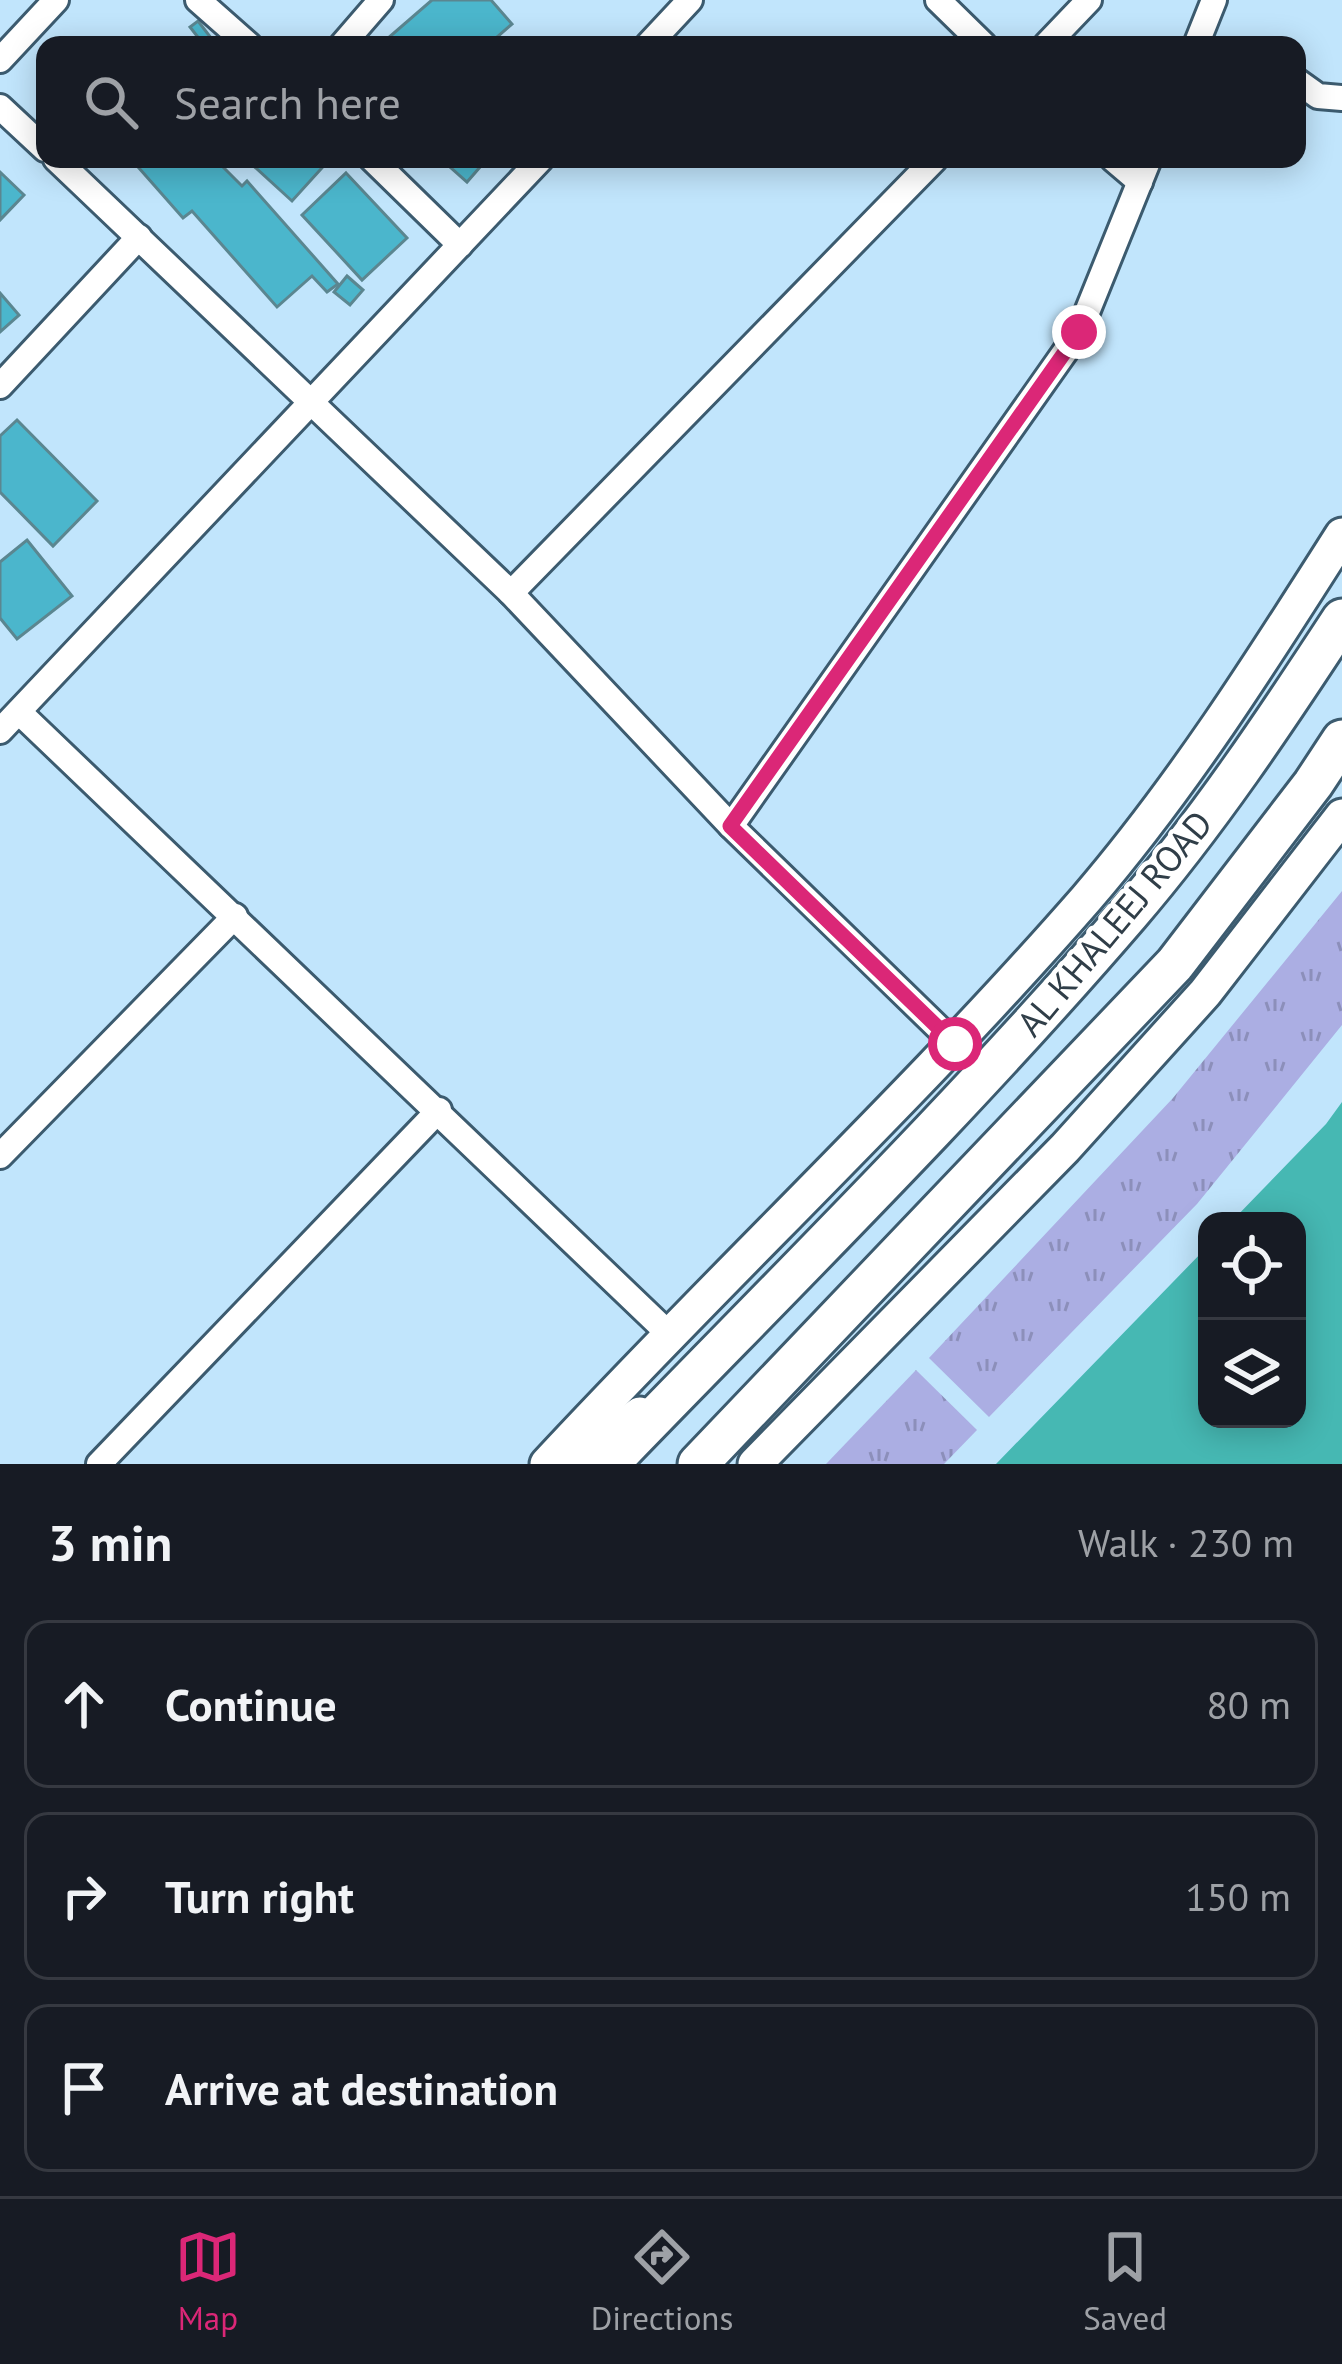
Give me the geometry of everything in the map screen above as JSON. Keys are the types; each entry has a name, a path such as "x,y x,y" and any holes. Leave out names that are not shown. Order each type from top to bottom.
{"main road":[{"path":"547,1464 955,1044 1088,895 1227,716 1342,536"},
{"name":"AL KHALEEJ ROAD","path":"608,1464 974,1088 1132,911 1256,752 1342,619"},
{"name":"AL KHALEEJ ROAD","path":"698,1464 1175,964 1342,740"},
{"path":"755,1464 1065,1148 1205,993 1342,816"},
{"path":"935,1280 970,1180"},
{"path":"571,1464 704,1366"},
{"path":"571,1464 581,1427"}],"street":[{"path":"0,60 56,0"},
{"path":"198,0 239,36"},
{"path":"350,36 381,0"},
{"path":"656,36 690,0"},
{"path":"938,0 974,36"},
{"path":"1055,36 1089,0"},
{"path":"1201,36 1214,0"},
{"path":"1306,87 1318,96 1342,98"},
{"path":"0,107 36,141"},
{"path":"66,168 511,593 730,826 955,1044"},
{"path":"381,168 460,245"},
{"path":"0,731 533,168"},
{"path":"511,593 926,168"},
{"path":"730,826 1079,332 1145,171"},
{"path":"0,386 139,237"},
{"path":"19,712 669,1334"},
{"path":"0,1156 235,916"},
{"path":"98,1464 439,1111"}],"green space":[{"path":"1342,891 1342,1025 1197,1204 989,1417 929,1358 1173,1098"},
{"path":"916,1370 977,1430 944,1464 826,1464"}],"shaded area":[{"path":"1342,1102 1342,1464 996,1464 1198,1256 1198,1428 1306,1428 1306,1212 1241,1212"}],"building":[{"path":"432,0 491,0 512,24 498,36 390,36"},
{"path":"198,21 210,36 197,36 190,27"},
{"path":"139,168 224,168 242,186 247,181 338,284 327,292 312,276 277,307 192,211 183,218"},
{"path":"256,168 322,168 292,201"},
{"path":"451,168 479,168 467,182"},
{"path":"0,172 24,195 0,220"},
{"path":"346,173 407,238 362,280 302,215"},
{"path":"347,276 363,290 350,305 334,292"},
{"path":"0,293 19,315 0,332"},
{"path":"17,420 97,501 53,546 0,492 0,436"},
{"path":"27,540 72,596 17,639 0,618 0,562"}],"route":[{"path":"955,1044 730,826 1079,332"}]}
